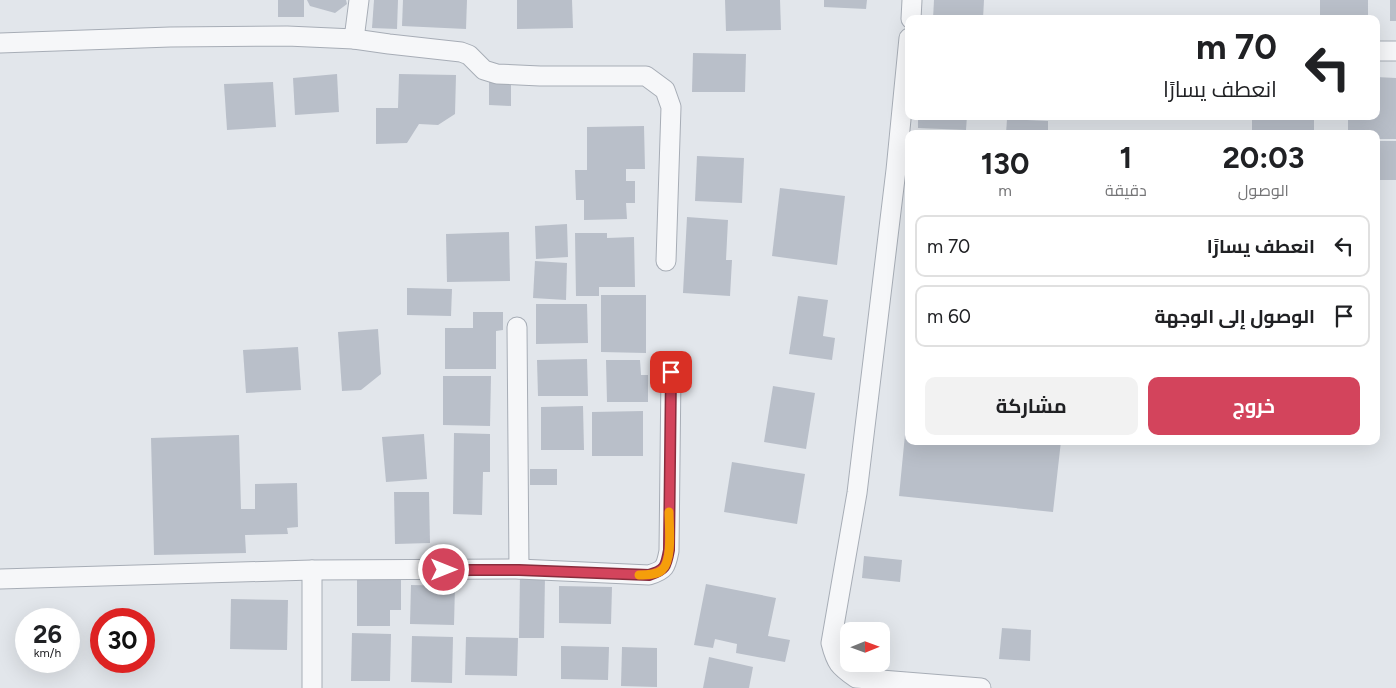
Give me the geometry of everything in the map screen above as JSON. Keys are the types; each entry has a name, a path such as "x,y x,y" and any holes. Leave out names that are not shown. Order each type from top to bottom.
{"street":[{"path":"354,39 359,0"},
{"path":"910,15 912,0"},
{"path":"0,43 170,36 287,36 354,39 461,52 469,55 484,70 496,74 646,76 665,90 671,108 666,261"},
{"path":"1380,51 1396,51"},
{"path":"905,79 896,170 857,493 831,642 834,657 840,667 856,678 981,688"},
{"path":"518,327 519,570"},
{"path":"0,579 312,570 519,570 649,575 661,571 667,564 669,550 671,372"},
{"path":"312,570 312,688"}],"building":[{"path":"278,0 304,0 304,17 278,17"},
{"path":"307,0 346,0 347,4 335,13 310,6"},
{"path":"374,0 398,0 397,29 372,28"},
{"path":"403,0 467,0 466,29 402,26"},
{"path":"517,0 572,0 573,28 517,29"},
{"path":"725,0 780,0 781,30 726,31"},
{"path":"824,0 867,0 866,9 824,7"},
{"path":"934,0 984,0 983,15 933,15"},
{"path":"1320,0 1368,0 1368,15 1320,15"},
{"path":"1390,0 1396,0 1396,21 1390,21"},
{"path":"693,53 746,54 745,92 692,92"},
{"path":"337,74 339,112 295,115 293,78"},
{"path":"399,74 456,75 455,114 438,125 419,124 407,143 376,144 376,108 398,108"},
{"path":"1380,77 1396,78 1396,139 1380,139 1380,130 1348,130 1348,120 1380,120"},
{"path":"489,80 511,80 511,106 489,105"},
{"path":"273,82 276,127 227,130 224,84"},
{"path":"918,120 967,120 966,130 918,128"},
{"path":"1007,120 1048,121 1048,130 1006,130"},
{"path":"1252,120 1314,120 1314,130 1252,130"},
{"path":"644,126 645,169 626,169 626,181 635,181 635,203 626,203 627,219 584,220 584,200 576,200 575,170 587,170 587,127"},
{"path":"1380,141 1396,141 1396,180 1380,180"},
{"path":"697,156 744,158 742,203 695,201"},
{"path":"780,188 845,196 837,265 772,256"},
{"path":"687,217 728,220 726,260 732,260 730,296 683,293"},
{"path":"567,224 568,257 536,259 535,226"},
{"path":"509,232 510,281 447,282 446,234"},
{"path":"575,233 607,233 607,238 634,237 635,287 599,287 599,296 576,296"},
{"path":"535,261 567,263 566,300 533,298"},
{"path":"407,288 452,289 451,316 407,315"},
{"path":"601,295 646,295 646,353 601,352"},
{"path":"798,296 828,300 823,336 835,338 832,360 789,354"},
{"path":"536,304 587,304 588,343 536,344"},
{"path":"473,312 503,312 503,330 496,331 496,369 445,369 445,328 473,328"},
{"path":"378,329 381,374 361,390 342,391 338,332"},
{"path":"298,347 301,390 246,393 243,350"},
{"path":"587,359 588,396 538,396 537,360"},
{"path":"606,360 640,360 641,375 648,375 648,402 607,402"},
{"path":"443,376 491,376 490,426 443,425"},
{"path":"773,386 815,393 806,449 764,442"},
{"path":"583,406 584,450 541,450 541,407"},
{"path":"643,411 643,456 592,456 592,412"},
{"path":"454,433 490,434 490,472 483,472 482,515 453,514"},
{"path":"424,434 427,479 386,482 382,437"},
{"path":"905,434 905,445 1061,445 1053,512 899,496"},
{"path":"239,435 241,509 255,509 255,484 297,483 298,527 287,528 288,534 245,535 246,553 154,555 151,438"},
{"path":"732,462 805,474 797,524 724,512"},
{"path":"530,469 557,469 557,485 530,485"},
{"path":"394,492 429,492 430,543 395,544"},
{"path":"864,556 902,560 900,582 862,578"},
{"path":"520,575 545,575 544,638 519,638"},
{"path":"357,578 401,579 401,610 390,610 390,626 357,626"},
{"path":"706,584 776,598 768,636 790,640 785,662 736,653 737,644 715,639 713,648 694,645"},
{"path":"411,585 455,586 454,625 410,624"},
{"path":"559,586 612,587 611,624 559,623"},
{"path":"231,599 288,600 287,650 230,649"},
{"path":"1002,628 1031,630 1030,661 999,659"},
{"path":"352,633 391,634 390,681 351,681"},
{"path":"412,636 453,637 452,683 411,682"},
{"path":"466,637 518,638 517,676 465,675"},
{"path":"561,646 609,647 608,680 561,679"},
{"path":"622,647 657,648 657,687 621,686"},
{"path":"709,657 753,667 749,688 703,688"}],"slow traffic":[{"path":"639,575 649,575 661,571 667,564 669,512"}],"route":[{"path":"444,570 519,570 649,575 661,571 667,564 669,550 671,372"}]}
